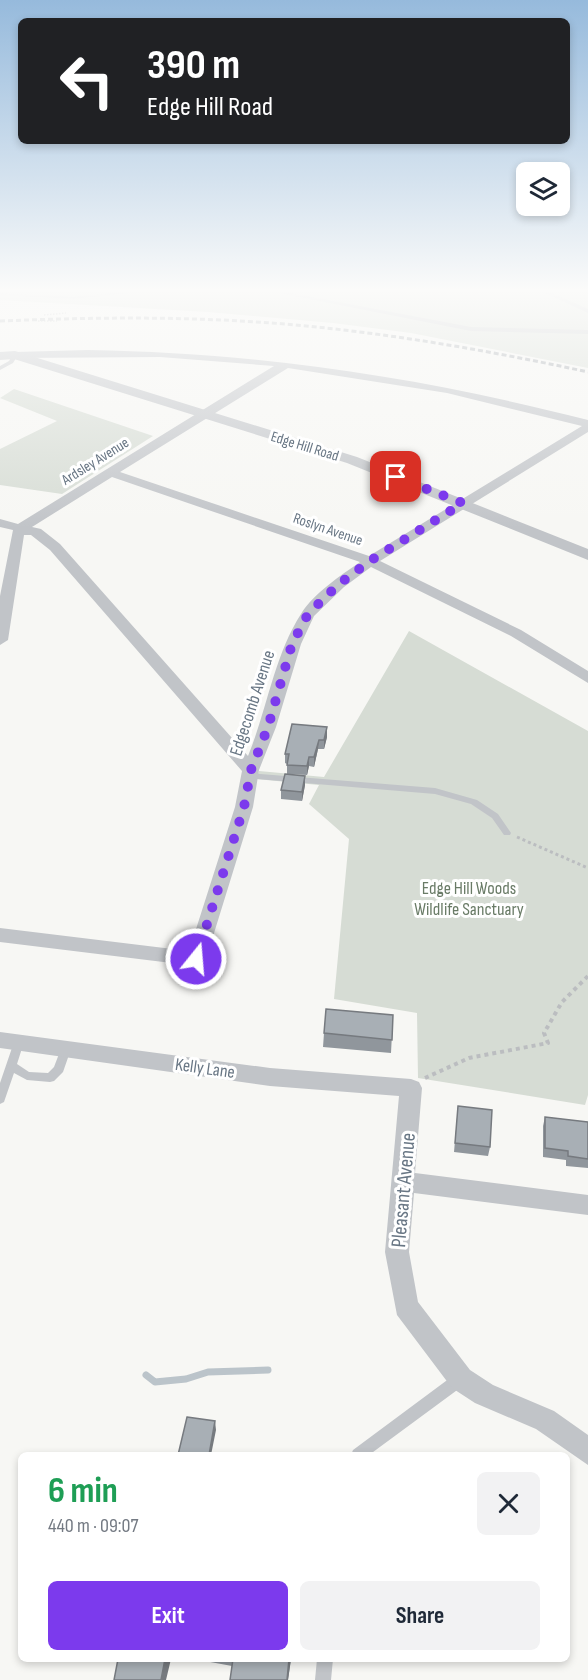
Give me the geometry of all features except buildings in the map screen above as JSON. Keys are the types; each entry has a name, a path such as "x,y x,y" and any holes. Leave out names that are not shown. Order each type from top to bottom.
{"street":[{"name":"Edge Hill Road","path":"55,370 352,460 588,555"},
{"name":"Ardsley Avenue","path":"22,526 275,370"},
{"path":"332,370 415,382 521,406 585,430"},
{"name":"Edgecomb Avenue","path":"0,935 196,959 244,807 250,773 268,727 292,644 308,614 339,584 370,561 585,430"},
{"name":"Roslyn Avenue","path":"109,472 370,561 516,633 588,678"},
{"path":"0,523 22,526 36,532 55,547 250,773"},
{"path":"0,640 17,535 22,526"},
{"name":"Kelly Lane","path":"9,1041 270,1077 411,1088"},
{"name":"Pleasant Avenue","path":"411,1088 397,1252 406,1307 460,1379 484,1394 545,1420 588,1451"},
{"path":"403,1182 588,1205"}],"lane":[{"path":"250,773 435,790 474,802 495,816 507,833"},
{"path":"0,1099 12,1066 9,1041"},
{"path":"12,1066 27,1076 50,1078 59,1069 66,1048"},
{"path":"362,1452 460,1379"},
{"path":"323,1680 325,1662"}],"path":[{"path":"507,833 588,868"},
{"path":"411,1088 441,1067 477,1055 548,1043 544,1033 556,1012 562,1002 588,976"}],"green space":[{"path":"14,389 153,436 62,494 0,485 0,449 57,421 0,398"},
{"name":"Edge Hill Woods Wildlife Sanctuary","path":"409,631 588,731 588,1095 585,1105 418,1078 417,1013 334,999 349,839 309,804 319,785 256,779 259,771 324,777"}],"waterway":[{"path":"146,1375 155,1382 186,1379 208,1372 268,1370"}],"railway":[{"path":"580,370 588,372"}],"route":[{"path":"196,959 244,807 249,776 268,727 292,644 308,614 339,584 370,561 463,503 396,477"}]}
